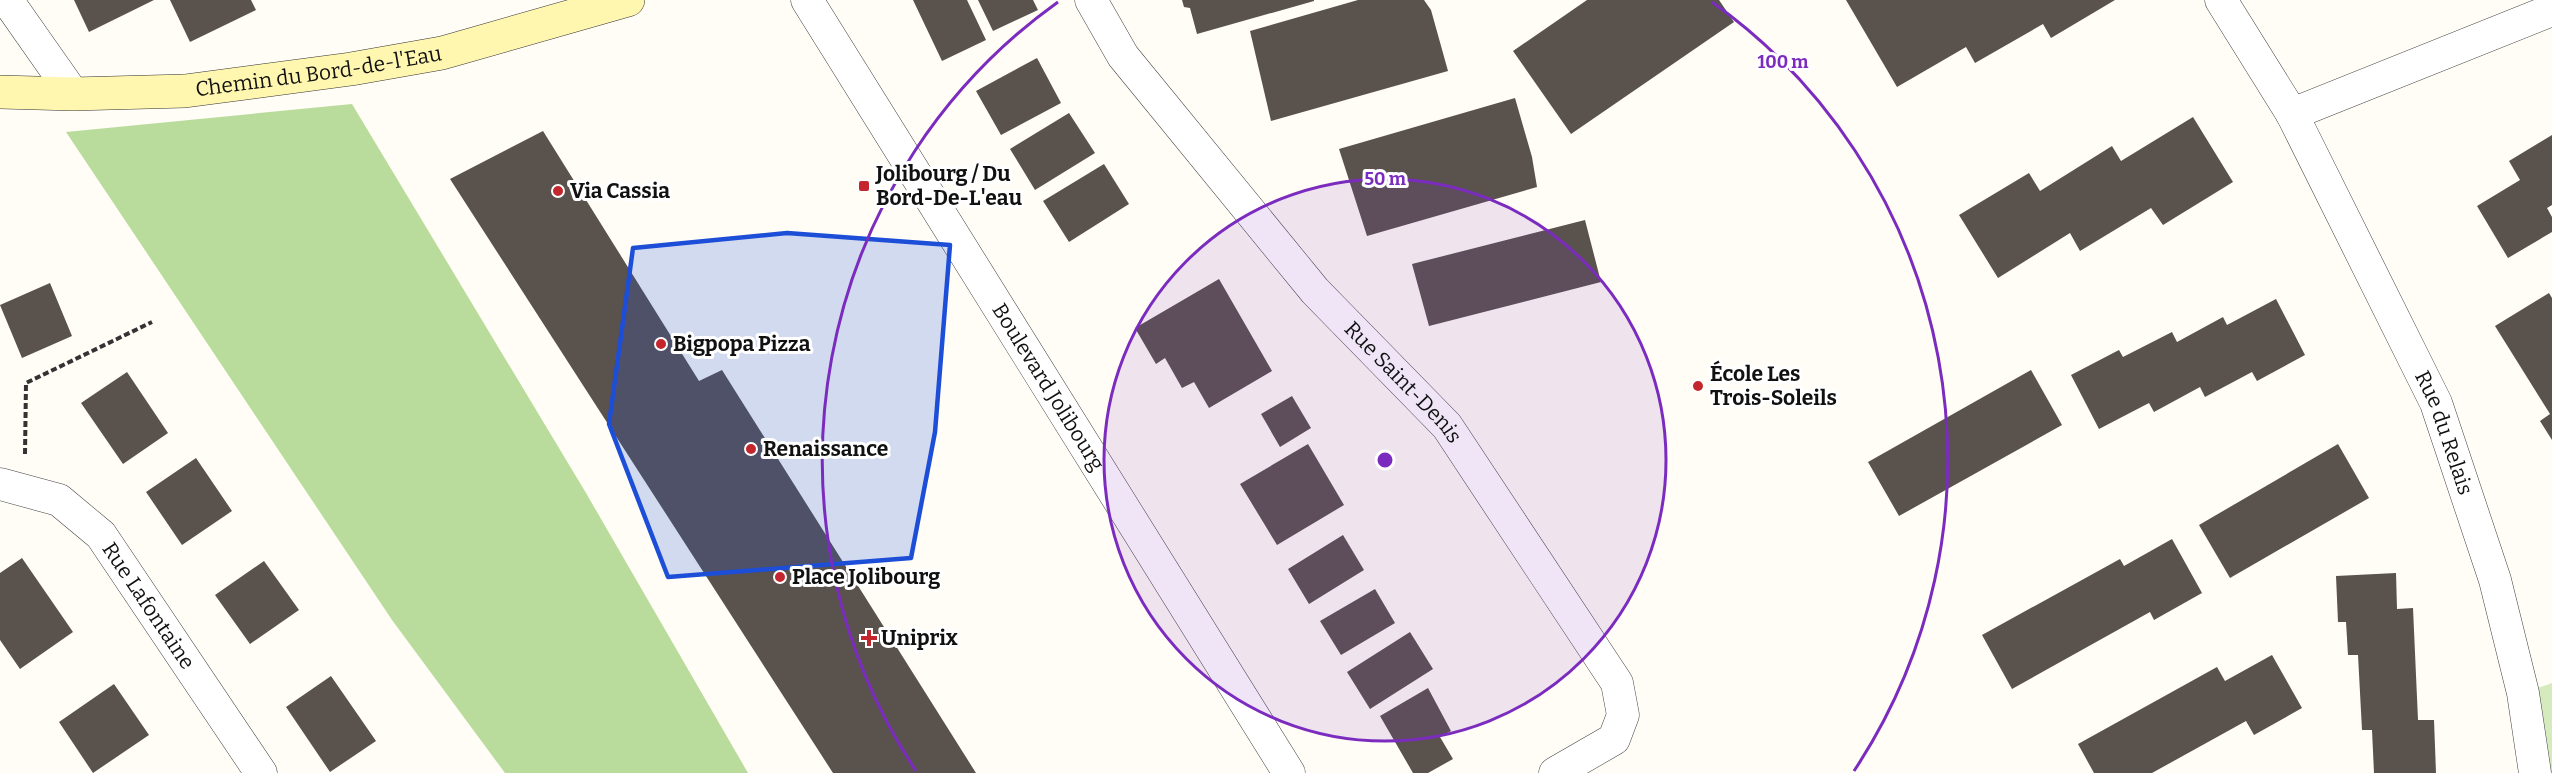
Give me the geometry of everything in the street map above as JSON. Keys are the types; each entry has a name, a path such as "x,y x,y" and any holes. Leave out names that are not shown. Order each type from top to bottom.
{"street":[{"path":"7,0 74,94"},
{"name":"Chemin du Bord-de-l'Eau","path":"0,92 74,94 185,91 351,69 442,53 628,0"},
{"name":"Boulevard Jolibourg","path":"807,0 1289,773"},
{"name":"Rue Saint-Denis","path":"1091,0 1123,56 1315,291 1447,426 1617,683 1623,715 1614,739 1555,773"},
{"name":"Rue du Relais","path":"2221,0 2292,114 2436,403 2495,580 2523,693 2535,773"},
{"path":"2292,114 2552,10"},
{"name":"Rue Lafontaine","path":"12,487 59,500 101,535 261,773"}],"path":[{"path":"12,487 26,383 152,322"}],"highlighted area":[{"path":"787,233 950,245 935,432 911,558 668,577 609,424 633,248"}],"green space":[{"path":"352,104 586,493 748,773 505,773 392,620 66,132"},
{"path":"2552,683 2552,773 2535,773 2523,693"}],"building":[{"path":"74,0 154,0 89,32"},
{"path":"170,0 251,0 256,10 190,42"},
{"path":"913,0 967,0 986,40 942,61"},
{"path":"978,0 1033,0 1038,10 993,31"},
{"path":"1182,0 1314,1 1197,34 1190,8 1184,7"},
{"path":"1358,0 1424,0 1431,10 1448,71 1271,121 1250,31"},
{"path":"1587,0 1719,0 1734,22 1571,134 1513,51"},
{"path":"1846,0 2115,0 2051,38 2043,24 1975,63 1966,47 1897,87"},
{"path":"1037,58 1061,103 1001,135 976,91"},
{"path":"1515,98 1532,157 1537,187 1367,236 1339,149"},
{"path":"1069,113 1095,153 1035,190 1010,149"},
{"path":"2193,117 2233,182 2163,225 2151,208 2080,251 2070,233 1998,278 1959,215 2029,173 2040,191 2112,146 2121,161"},
{"name":"Place Jolibourg","path":"543,131 699,381 722,370 976,773 833,773 450,179"},
{"path":"2552,135 2552,205 2547,208 2552,217 2552,232 2508,258 2477,206 2520,180 2509,161"},
{"path":"1104,164 1129,204 1069,242 1043,201"},
{"path":"1585,220 1601,282 1429,326 1412,264"},
{"path":"1219,279 1272,371 1209,408 1194,382 1182,388 1165,358 1156,364 1135,328"},
{"path":"50,283 72,336 22,358 0,305"},
{"path":"2549,293 2552,298 2552,440 2540,421 2550,414 2495,326"},
{"path":"2276,299 2305,355 2257,381 2252,372 2205,397 2200,387 2154,412 2149,403 2099,429 2071,375 2119,350 2123,357 2172,332 2177,342 2223,317 2227,325"},
{"path":"2031,370 2062,425 1899,516 1868,462"},
{"path":"127,372 168,433 123,464 81,403"},
{"path":"1292,396 1311,428 1280,447 1261,414"},
{"path":"1308,444 1344,505 1277,545 1240,484"},
{"path":"2338,444 2369,498 2230,578 2199,525"},
{"path":"196,458 232,511 182,545 146,492"},
{"path":"1343,535 1364,570 1309,604 1288,569"},
{"path":"2172,539 2202,593 2154,620 2150,612 2012,689 1982,635 2120,559 2124,566"},
{"path":"22,558 73,632 20,669 0,640 0,573"},
{"path":"264,561 299,610 250,644 215,595"},
{"path":"2396,573 2397,609 2413,608 2418,720 2434,720 2436,773 2374,773 2372,730 2362,730 2358,655 2348,655 2346,622 2338,622 2336,576"},
{"path":"1375,589 1395,623 1341,655 1320,621"},
{"path":"1410,632 1433,669 1370,709 1347,672"},
{"path":"2272,655 2302,708 2254,735 2246,721 2152,773 2094,773 2078,744 2217,667 2225,681"},
{"path":"331,676 376,741 330,772 286,707"},
{"path":"114,684 149,735 93,773 59,722"},
{"path":"1428,688 1451,731 1440,737 1453,759 1428,773 1413,773 1380,716"}],"place":[{"name":"Jolibourg / Du Bord-De-L'eau","path":"864,186"},
{"name":"Via Cassia","path":"558,191"},
{"name":"Bigpopa Pizza","path":"661,344"},
{"name":"École Les Trois-Soleils","path":"1698,386"},
{"name":"Renaissance","path":"751,449"},
{"name":"Place Jolibourg","path":"780,577"},
{"name":"Uniprix","path":"869,638"}]}
